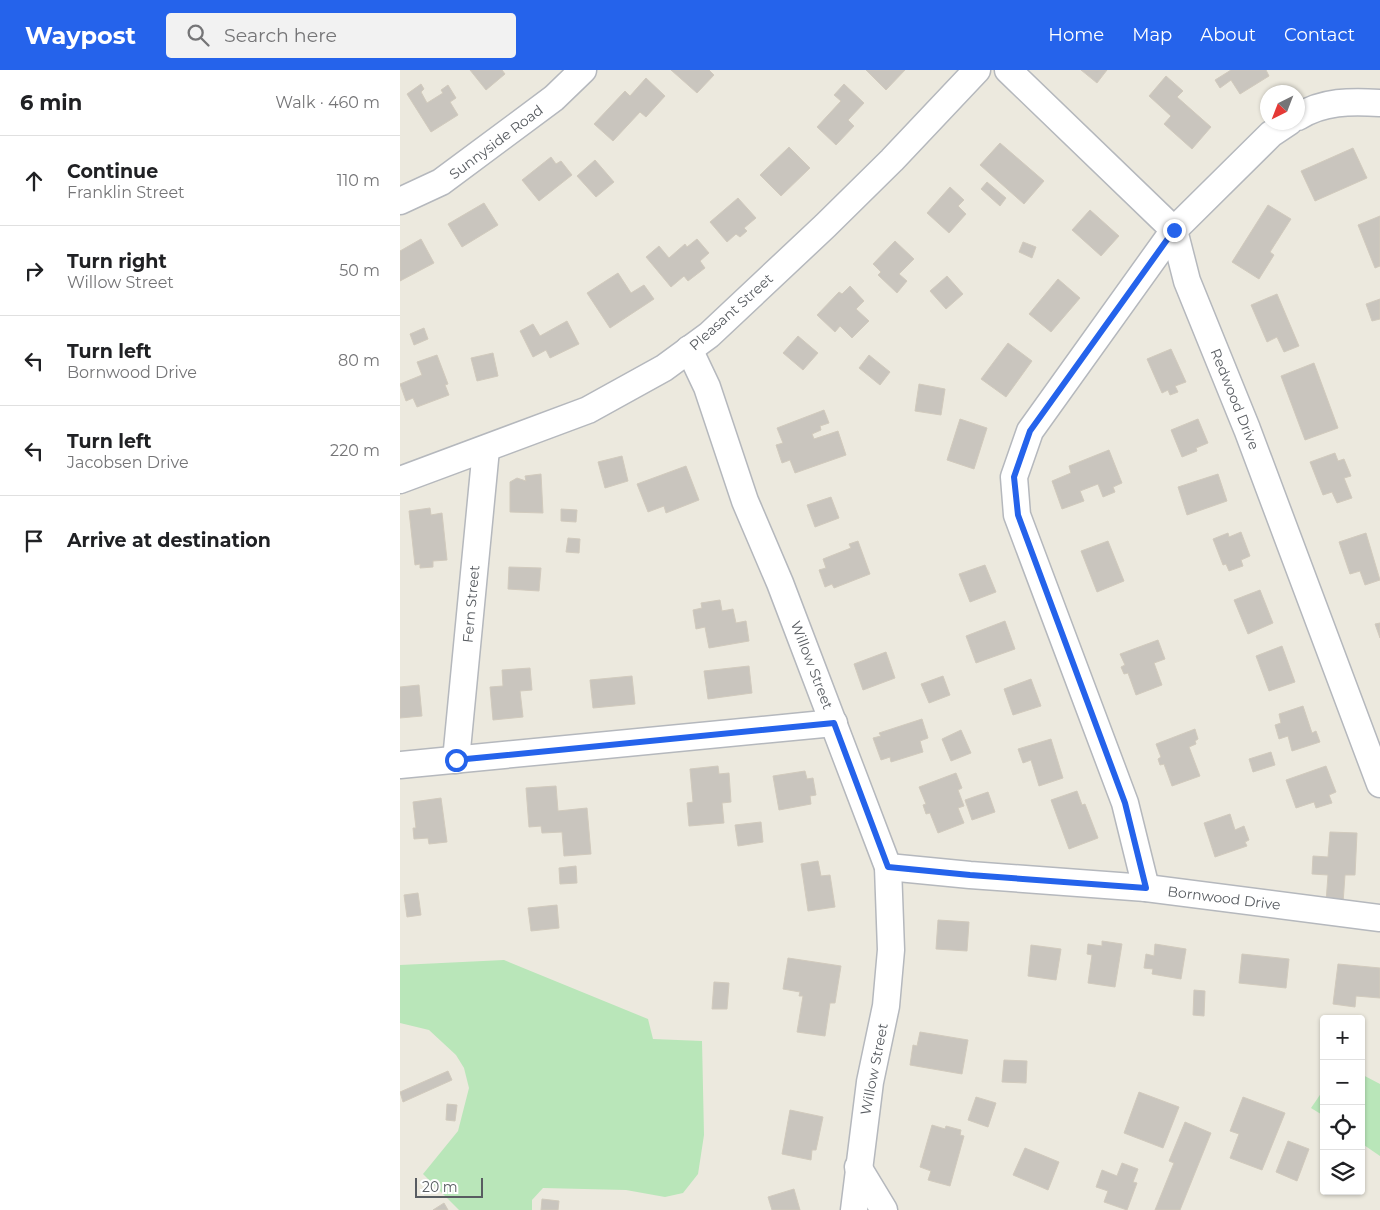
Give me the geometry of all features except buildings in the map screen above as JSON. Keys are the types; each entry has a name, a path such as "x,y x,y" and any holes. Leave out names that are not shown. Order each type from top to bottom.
{"street":[{"name":"Sunnyside Road","path":"400,201 441,182 554,98 583,70"},
{"name":"Pleasant Street","path":"400,480 588,410 664,368 709,335 825,226 892,160 977,70"},
{"path":"1008,70 1174,230"},
{"path":"1305,112 1346,101 1380,104"},
{"path":"1146,888 1125,803 1018,515 1014,477 1030,431 1174,230 1277,130"},
{"name":"Redwood Drive","path":"1174,230 1188,280 1247,429 1380,784"},
{"name":"Willow Street","path":"689,349 707,387 745,502 780,583 888,867 892,950 886,1006 870,1082 854,1210"},
{"name":"Fern Street","path":"456,760 486,449"},
{"path":"400,765 834,723"},
{"name":"Bornwood Drive","path":"888,867 1146,888 1380,918"},
{"path":"858,1166 884,1210"}],"green space":[{"path":"504,960 648,1019 653,1039 702,1041 704,1135 698,1174 683,1193 665,1197 626,1190 543,1188 532,1200 532,1210 459,1210 423,1174 458,1131 469,1088 464,1068 456,1055 429,1030 400,1023 400,965"},
{"path":"1365,1076 1380,1084 1380,1156 1365,1146"},
{"path":"1320,1095 1320,1114 1311,1108"}],"route":[{"path":"456,760 834,723 888,867 1146,888 1125,803 1018,515 1014,477 1030,431 1174,230"}]}
